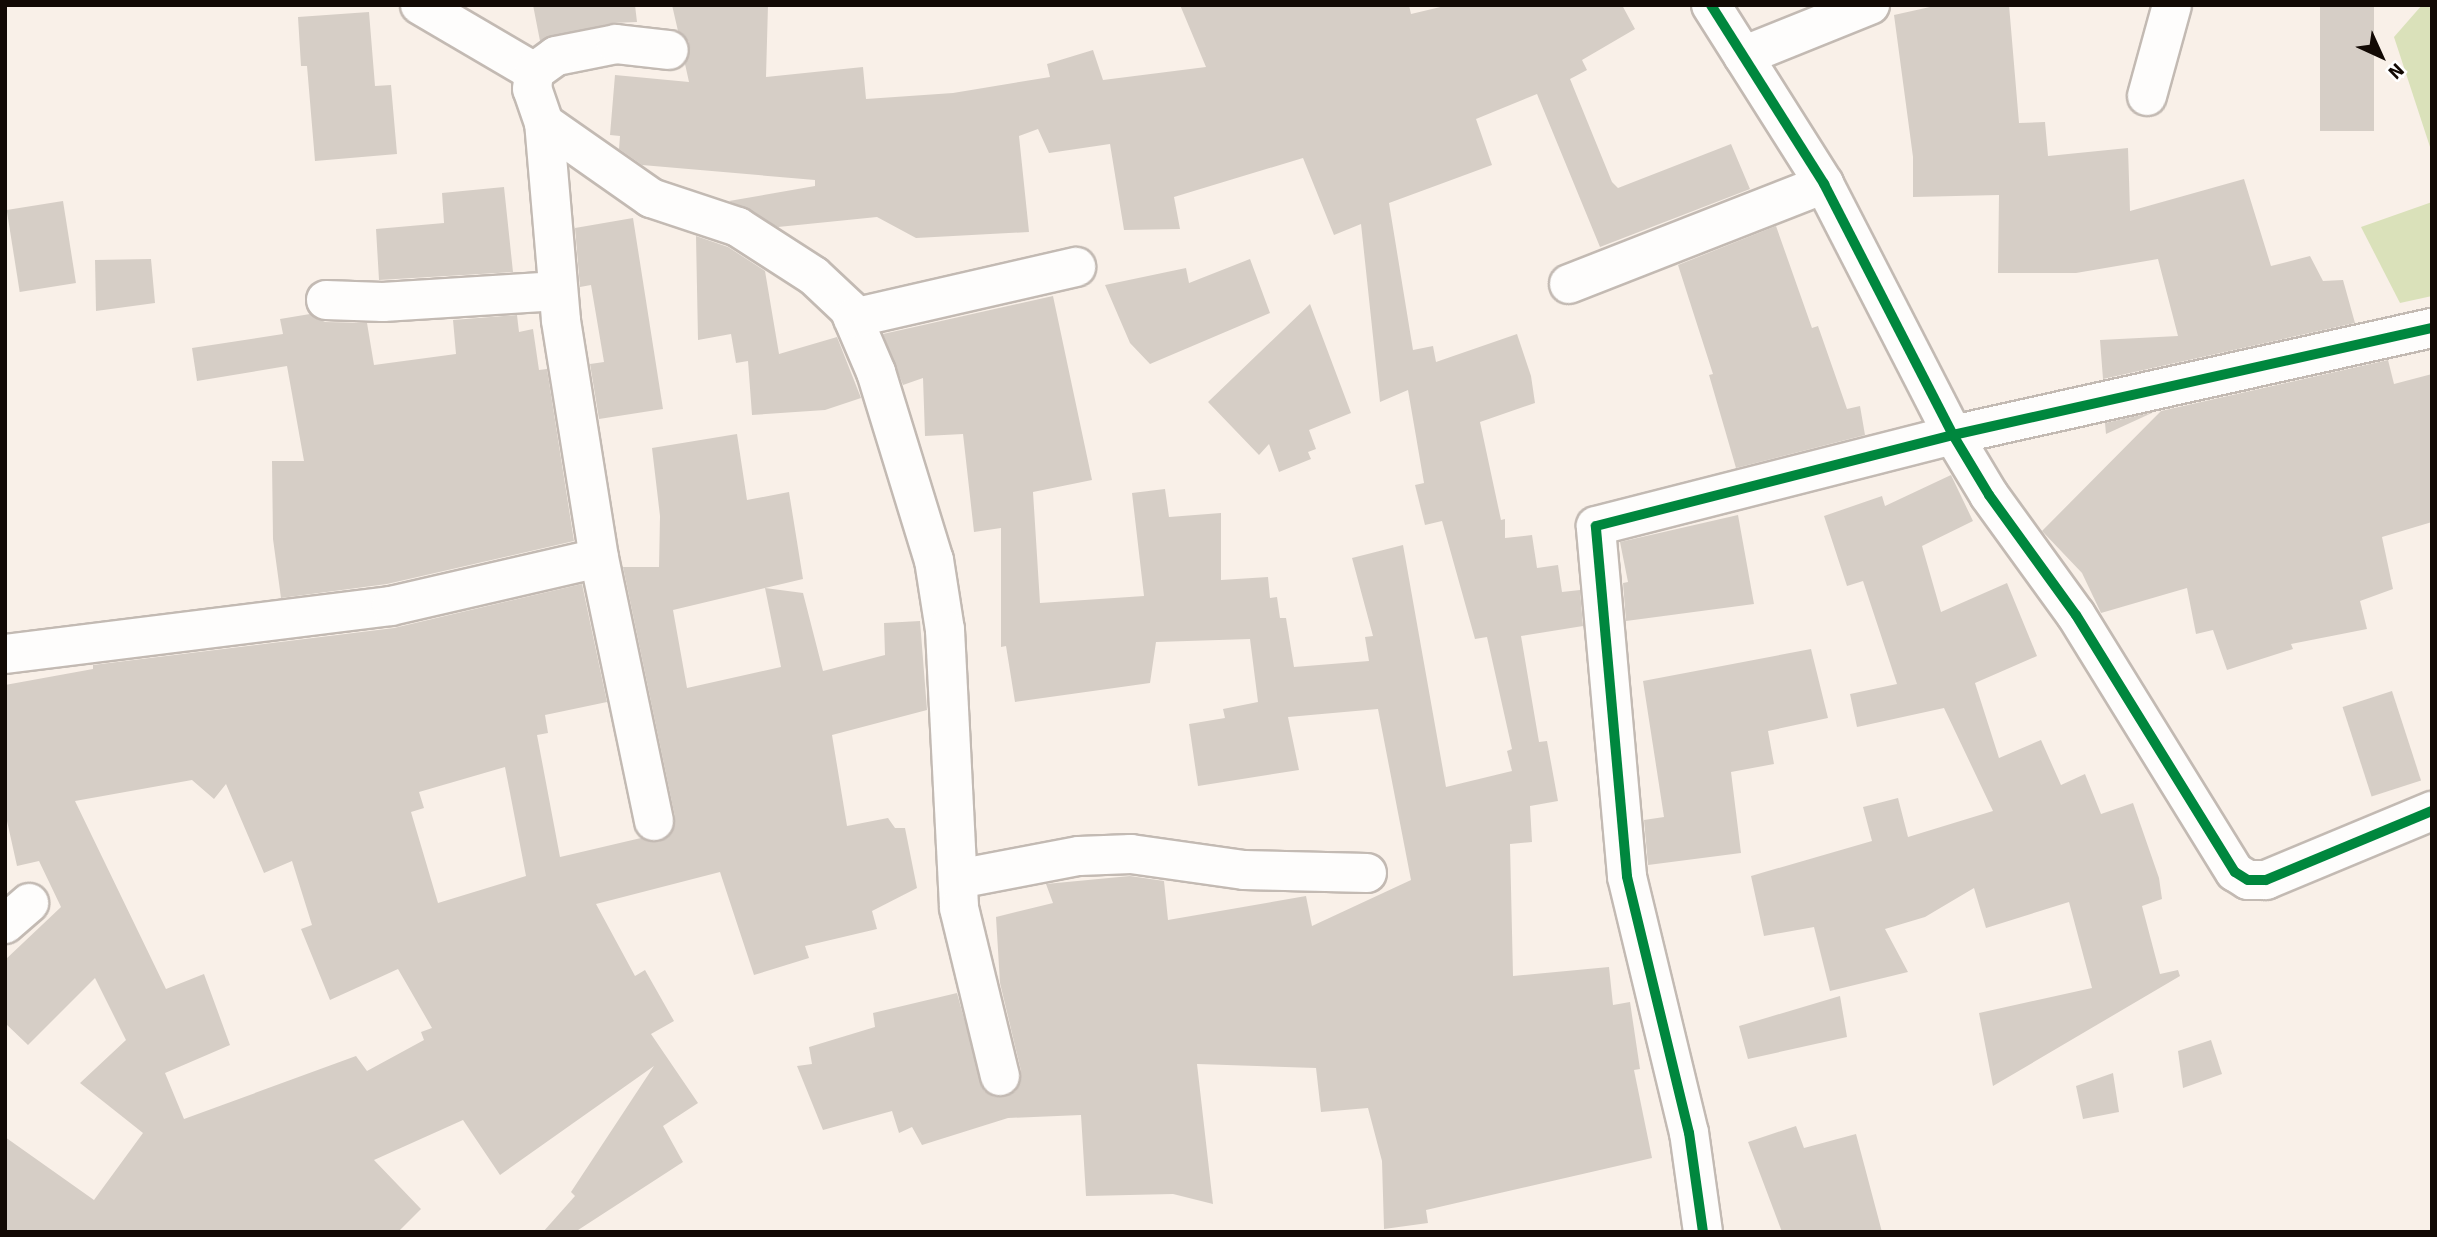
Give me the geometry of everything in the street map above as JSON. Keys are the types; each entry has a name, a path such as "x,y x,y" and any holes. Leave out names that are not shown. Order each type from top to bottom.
{"street":[{"path":"420,5 534,72"},
{"path":"1711,5 1824,184 1953,435 1989,495 2076,615 2235,872 2248,880 2266,880 2432,811"},
{"path":"1743,56 1870,5"},
{"path":"2147,96 2172,5"},
{"path":"534,72 556,57 616,44 669,50"},
{"path":"534,72 533,89 544,123 558,291 599,558 654,821"},
{"path":"544,123 651,198 737,228 803,269 835,291 853,318 911,476 934,560 945,630 960,908 1000,1076"},
{"path":"1570,284 1824,184"},
{"path":"853,318 1076,267"},
{"path":"326,300 383,302 558,291"},
{"path":"1703,1232 1689,1133 1627,876 1596,526 1953,435 2432,328"},
{"path":"5,654 391,606 599,558"},
{"path":"958,879 1079,856 1131,854 1244,870 1367,873"}],"green space":[{"path":"2422,5 2432,5 2432,153 2394,37"},
{"path":"2432,202 2432,296 2400,303 2361,227"}],"building":[{"path":"533,5 635,5 637,22 612,23 540,41"},
{"path":"672,5 768,5 766,77 863,67 866,99 953,93 1050,77 1047,64 1093,50 1103,80 1206,67 1180,5 1409,5 1411,14 1449,5 1622,5 1635,29 1582,60 1587,70 1570,79 1612,182 1618,188 1731,144 1750,189 1600,247 1537,94 1476,119 1492,165 1389,203 1413,350 1433,346 1436,362 1517,334 1531,376 1535,403 1480,422 1501,520 1505,519 1505,538 1532,535 1537,568 1558,565 1562,592 1580,590 1583,626 1521,636 1539,742 1547,741 1558,801 1530,806 1532,842 1510,844 1513,976 1609,967 1613,1005 1630,1002 1640,1069 1634,1070 1652,1158 1426,1210 1428,1223 1384,1229 1382,1161 1368,1108 1321,1112 1316,1068 1197,1064 1213,1204 1173,1194 1086,1196 1081,1115 1008,1118 922,1145 912,1127 899,1133 892,1111 823,1130 797,1066 812,1064 809,1047 875,1027 873,1013 957,993 984,1091 995,1097 1016,1091 1021,1071 1000,983 996,917 1053,903 1046,884 1130,876 1164,881 1168,920 1306,896 1312,926 1411,880 1378,709 1288,717 1299,770 1198,786 1189,724 1225,718 1223,709 1258,702 1250,639 1156,642 1150,683 1015,702 1006,646 1001,647 1001,528 974,532 963,434 925,436 923,378 903,385 883,334 1053,296 1092,480 1033,492 1040,603 1144,596 1132,493 1165,489 1169,517 1221,513 1221,580 1268,577 1270,598 1277,597 1280,618 1286,618 1294,667 1369,661 1365,637 1373,636 1352,558 1403,545 1446,787 1512,771 1507,751 1512,749 1487,637 1475,639 1442,521 1425,525 1415,485 1424,483 1408,390 1380,402 1361,224 1334,235 1303,158 1174,197 1180,229 1124,230 1110,144 1049,153 1038,129 1019,136 1029,232 916,238 877,217 778,227 729,201 815,186 815,180 642,165 619,149 620,136 610,135 615,75 689,82 685,64 689,42 678,31"},
{"path":"1939,5 2009,5 2019,123 2045,122 2048,156 2128,148 2130,211 2244,179 2271,266 2310,256 2323,281 2343,280 2355,323 2103,379 2100,340 2178,336 2158,259 2076,273 1998,273 1999,195 1913,197 1913,157 1894,15"},
{"path":"2320,5 2374,5 2374,131 2320,131"},
{"path":"369,12 375,86 391,85 397,154 315,161 307,66 301,66 298,17"},
{"path":"504,187 513,272 379,280 376,229 444,223 442,193"},
{"path":"63,201 76,283 20,292 7,210"},
{"path":"633,218 663,409 599,419 590,364 604,362 591,285 580,287 575,228"},
{"path":"1776,226 1812,328 1818,326 1847,409 1860,406 1865,435 1736,468 1709,375 1713,374 1678,265"},
{"path":"696,236 728,247 765,271 779,354 837,337 861,398 825,410 752,415 748,361 736,363 731,334 698,340"},
{"path":"151,259 155,303 96,311 95,260"},
{"path":"1250,259 1270,313 1150,364 1130,343 1105,285 1186,268 1189,283"},
{"path":"1310,304 1351,413 1309,430 1316,449 1308,452 1311,459 1279,472 1269,444 1259,455 1208,402"},
{"path":"310,314 325,322 367,323 374,365 456,354 453,320 517,315 519,332 533,329 539,370 547,369 574,541 387,584 281,598 273,539 272,461 304,461 287,366 197,381 192,348 283,334 280,319"},
{"path":"2388,360 2394,384 2432,374 2432,522 2382,537 2393,589 2360,601 2367,629 2291,644 2293,649 2227,670 2213,630 2196,634 2187,588 2101,613 2082,573 2042,531 2161,411"},
{"path":"2154,412 2106,434 2105,423"},
{"path":"737,434 747,500 789,492 803,579 765,588 803,593 823,671 885,655 884,623 920,621 927,710 832,735 847,826 888,818 895,828 905,828 917,888 872,911 877,929 805,946 809,958 754,975 720,872 596,904 635,976 645,970 674,1021 651,1034 698,1103 663,1126 683,1162 575,1232 543,1232 575,1196 571,1192 654,1066 500,1175 463,1120 374,1160 421,1209 398,1232 5,1232 5,1137 94,1200 143,1133 80,1083 126,1040 95,978 28,1045 5,1023 5,960 61,907 39,861 17,866 5,812 5,685 93,669 93,665 394,628 582,584 607,702 545,715 548,733 537,735 560,857 641,838 659,842 674,828 675,817 623,567 659,567 660,516 652,448","holes":["765,588 781,667 687,688 673,610","505,767 526,876 438,903 411,812 424,808 419,792","192,780 214,799 226,784 264,873 292,861 312,925 301,929 330,1000 398,969 432,1028 421,1032 424,1040 367,1071 356,1056 184,1119 165,1073 230,1045 204,974 166,989 75,801"]},
{"path":"1951,475 1973,521 1922,546 1941,612 2007,583 2037,656 1975,683 1999,758 2041,740 2061,785 2085,774 2101,814 2133,803 2159,878 2162,899 2142,906 2160,974 2178,970 2180,976 1993,1086 1979,1013 2092,988 2069,902 1986,928 1974,888 1925,917 1885,929 1908,972 1830,991 1814,927 1764,936 1751,876 1872,841 1863,807 1898,798 1908,837 1993,811 1944,708 1857,727 1850,694 1897,684 1863,581 1847,586 1824,516 1882,496 1885,506"},
{"path":"1738,515 1754,604 1626,621 1623,583 1628,582 1620,542"},
{"path":"1811,649 1828,718 1768,731 1774,764 1731,772 1741,853 1648,865 1644,820 1664,817 1643,681"},
{"path":"2392,691 2421,780 2372,796 2343,707"},
{"path":"1840,996 1847,1037 1748,1059 1739,1026"},
{"path":"2211,1040 2222,1074 2183,1088 2178,1051"},
{"path":"2113,1073 2119,1112 2083,1119 2076,1086"},
{"path":"1796,1126 1804,1148 1856,1134 1882,1232 1782,1232 1748,1142"}],"cycle path":[{"path":"1711,5 1824,184 1953,435 1989,495 2076,615 2235,872 2248,880 2266,880 2432,811"},
{"path":"1703,1232 1689,1133 1627,876 1596,526 1953,435 2432,328"}]}
